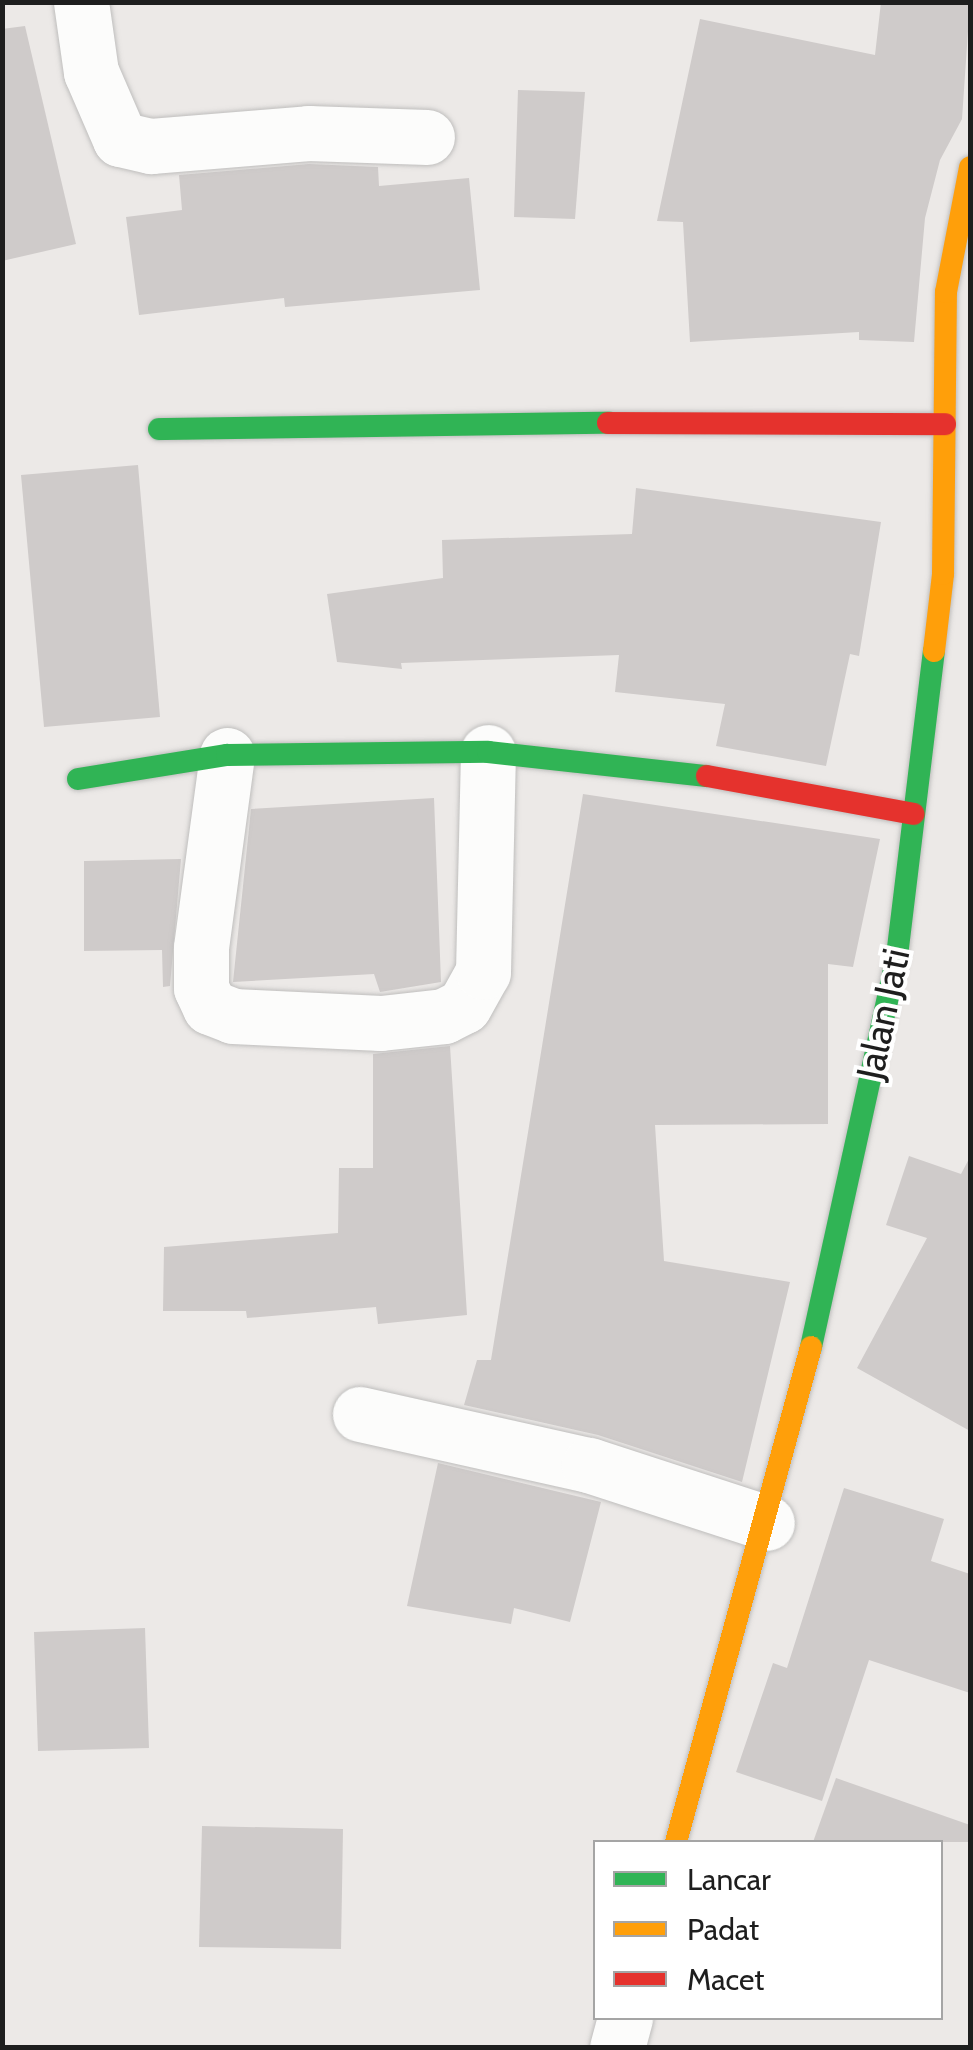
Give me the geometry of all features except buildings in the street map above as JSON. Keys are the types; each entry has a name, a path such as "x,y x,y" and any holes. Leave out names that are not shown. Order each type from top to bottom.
{"street":[{"path":"81,2 91,72 120,139 151,146 308,133 427,136"},
{"name":"Jalan Jati","path":"677,1840 767,1522 898,956 943,574 945,424 970,167"},
{"path":"159,428 526,428 683,418 945,424"},
{"path":"78,779 227,754 488,752 679,771 914,814"},
{"path":"227,754 202,948 201,988 210,1007 233,1016 380,1024 444,1016 464,1006 483,972 488,752"},
{"path":"360,1414 590,1465 767,1522"},
{"path":"617,2048 624,2020"}],"traffic: fast":[{"path":"159,429 608,423"},
{"path":"811,1347 897,956 934,651"},
{"path":"78,779 227,755 488,752 707,776"}],"traffic: slow":[{"path":"934,651 943,574 946,292 970,167"},
{"path":"677,1840 811,1347"}],"traffic: jam":[{"path":"608,423 945,424"},
{"path":"707,776 914,814"}]}
